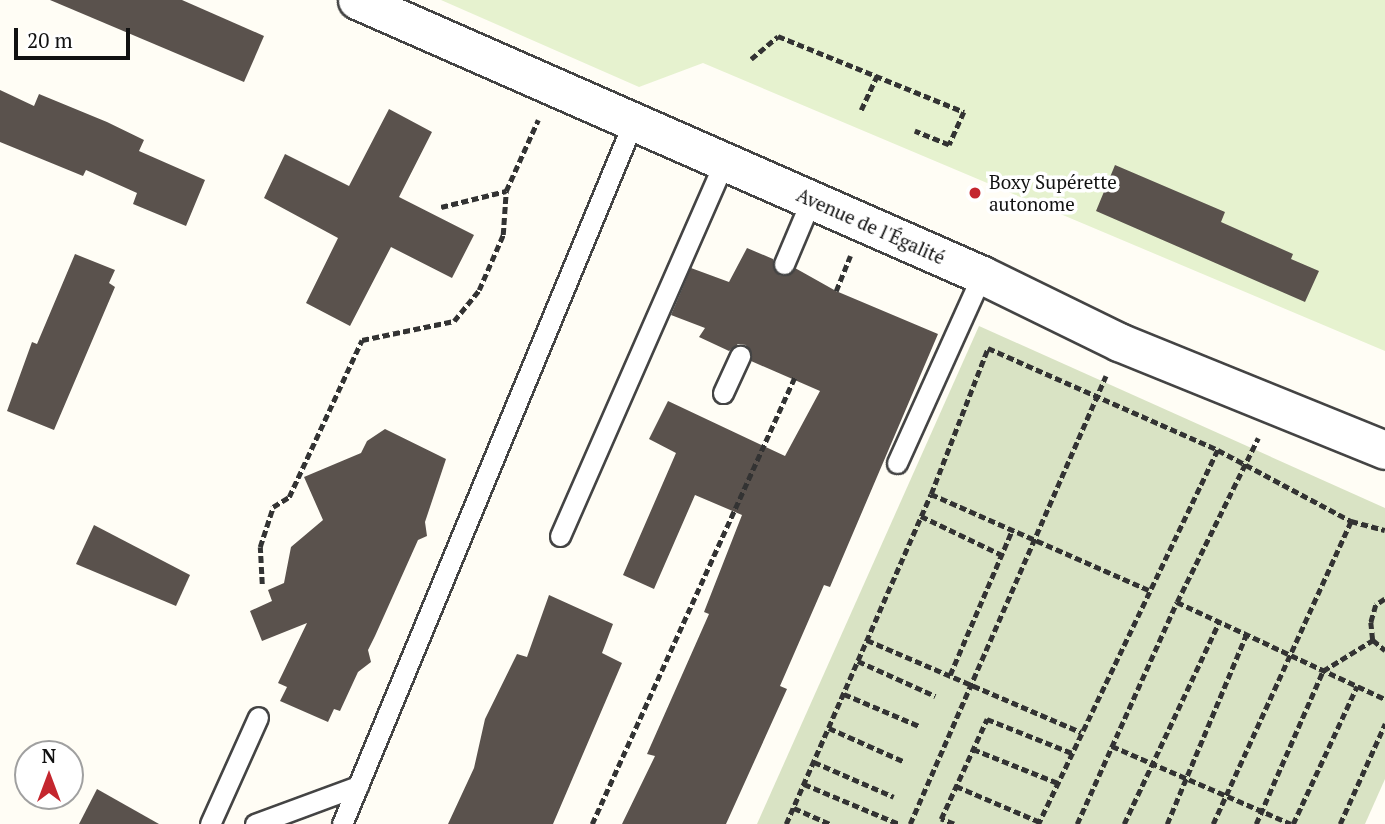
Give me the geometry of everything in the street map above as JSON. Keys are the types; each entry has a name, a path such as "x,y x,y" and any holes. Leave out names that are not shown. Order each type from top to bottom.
{"street":[{"name":"Avenue de l'Égalité","path":"357,0 553,83 982,275 1119,342 1385,450"}],"lane":[{"path":"342,824 634,120"},
{"path":"560,536 725,161"},
{"path":"784,264 811,200"},
{"path":"897,463 982,275"},
{"path":"723,393 740,356"},
{"path":"209,824 258,718"},
{"path":"255,824 358,786"}],"path":[{"path":"751,59 778,36 964,112 949,145 915,131"},
{"path":"861,110 877,76"},
{"path":"262,584 260,547 273,507 289,497 362,340 454,321 479,290 503,235 506,191 553,83"},
{"path":"441,207 506,191"},
{"path":"910,824 1119,342"},
{"path":"786,824 931,494 988,348 1244,462 1351,521 1385,530"},
{"path":"592,824 794,377"},
{"path":"1077,824 1177,602 1244,462 1278,405"},
{"path":"956,786 1040,823 1217,450"},
{"path":"931,494 1149,590"},
{"path":"921,516 1002,555"},
{"path":"1213,824 1351,521"},
{"path":"950,675 1012,530"},
{"path":"1385,599 1373,614 1373,639 1385,650"},
{"path":"1177,602 1385,699"},
{"path":"1124,824 1219,622"},
{"path":"1167,824 1246,635"},
{"path":"1256,824 1324,671 1373,639"},
{"path":"867,640 1081,732"},
{"path":"858,661 934,696"},
{"path":"1112,746 1292,824 1357,686"},
{"path":"844,694 919,726"},
{"path":"954,824 941,819 987,719 1072,753"},
{"path":"1340,824 1385,724"},
{"path":"829,728 905,762"},
{"path":"973,749 1058,783"},
{"path":"814,762 894,797"},
{"path":"804,784 899,824"},
{"path":"794,808 830,824"}],"green space":[{"path":"441,0 1385,0 1385,351 703,63 639,87"},
{"path":"979,326 1385,508 1385,779 1365,824 757,824"}],"building":[{"path":"50,0 182,0 264,36 244,82"},
{"path":"0,90 34,106 39,94 107,122 144,140 139,151 205,180 186,226 133,204 137,193 86,170 83,176 0,142"},
{"path":"389,109 432,132 399,197 474,235 452,278 391,247 350,326 306,303 338,238 264,198 285,154 349,186"},
{"path":"1115,165 1225,212 1221,222 1293,254 1291,259 1319,271 1305,302 1096,211"},
{"path":"747,248 773,259 779,275 786,276 795,268 836,291 938,334 830,587 824,585 780,686 787,689 726,824 622,824 655,756 647,754 709,614 704,612 742,515 695,495 654,589 623,575 676,453 649,439 668,401 785,456 820,391 751,361 746,345 738,344 729,351 699,337 705,328 671,315 691,268 729,282"},
{"path":"75,254 115,270 109,283 115,287 54,430 7,411 32,342 37,344"},
{"path":"385,429 446,459 425,522 427,536 418,540 368,650 371,662 358,672 340,711 334,709 328,722 280,701 287,687 278,683 307,623 262,641 250,611 272,601 268,590 284,583 291,547 323,520 304,477 361,453 367,441"},
{"path":"94,525 190,575 176,606 76,564"},
{"path":"549,595 613,624 602,653 622,663 553,824 448,824 474,768 485,719 517,654 527,657"},
{"path":"97,789 159,824 79,824"}],"place":[{"name":"Boxy Supérette autonome","path":"975,193"}]}
